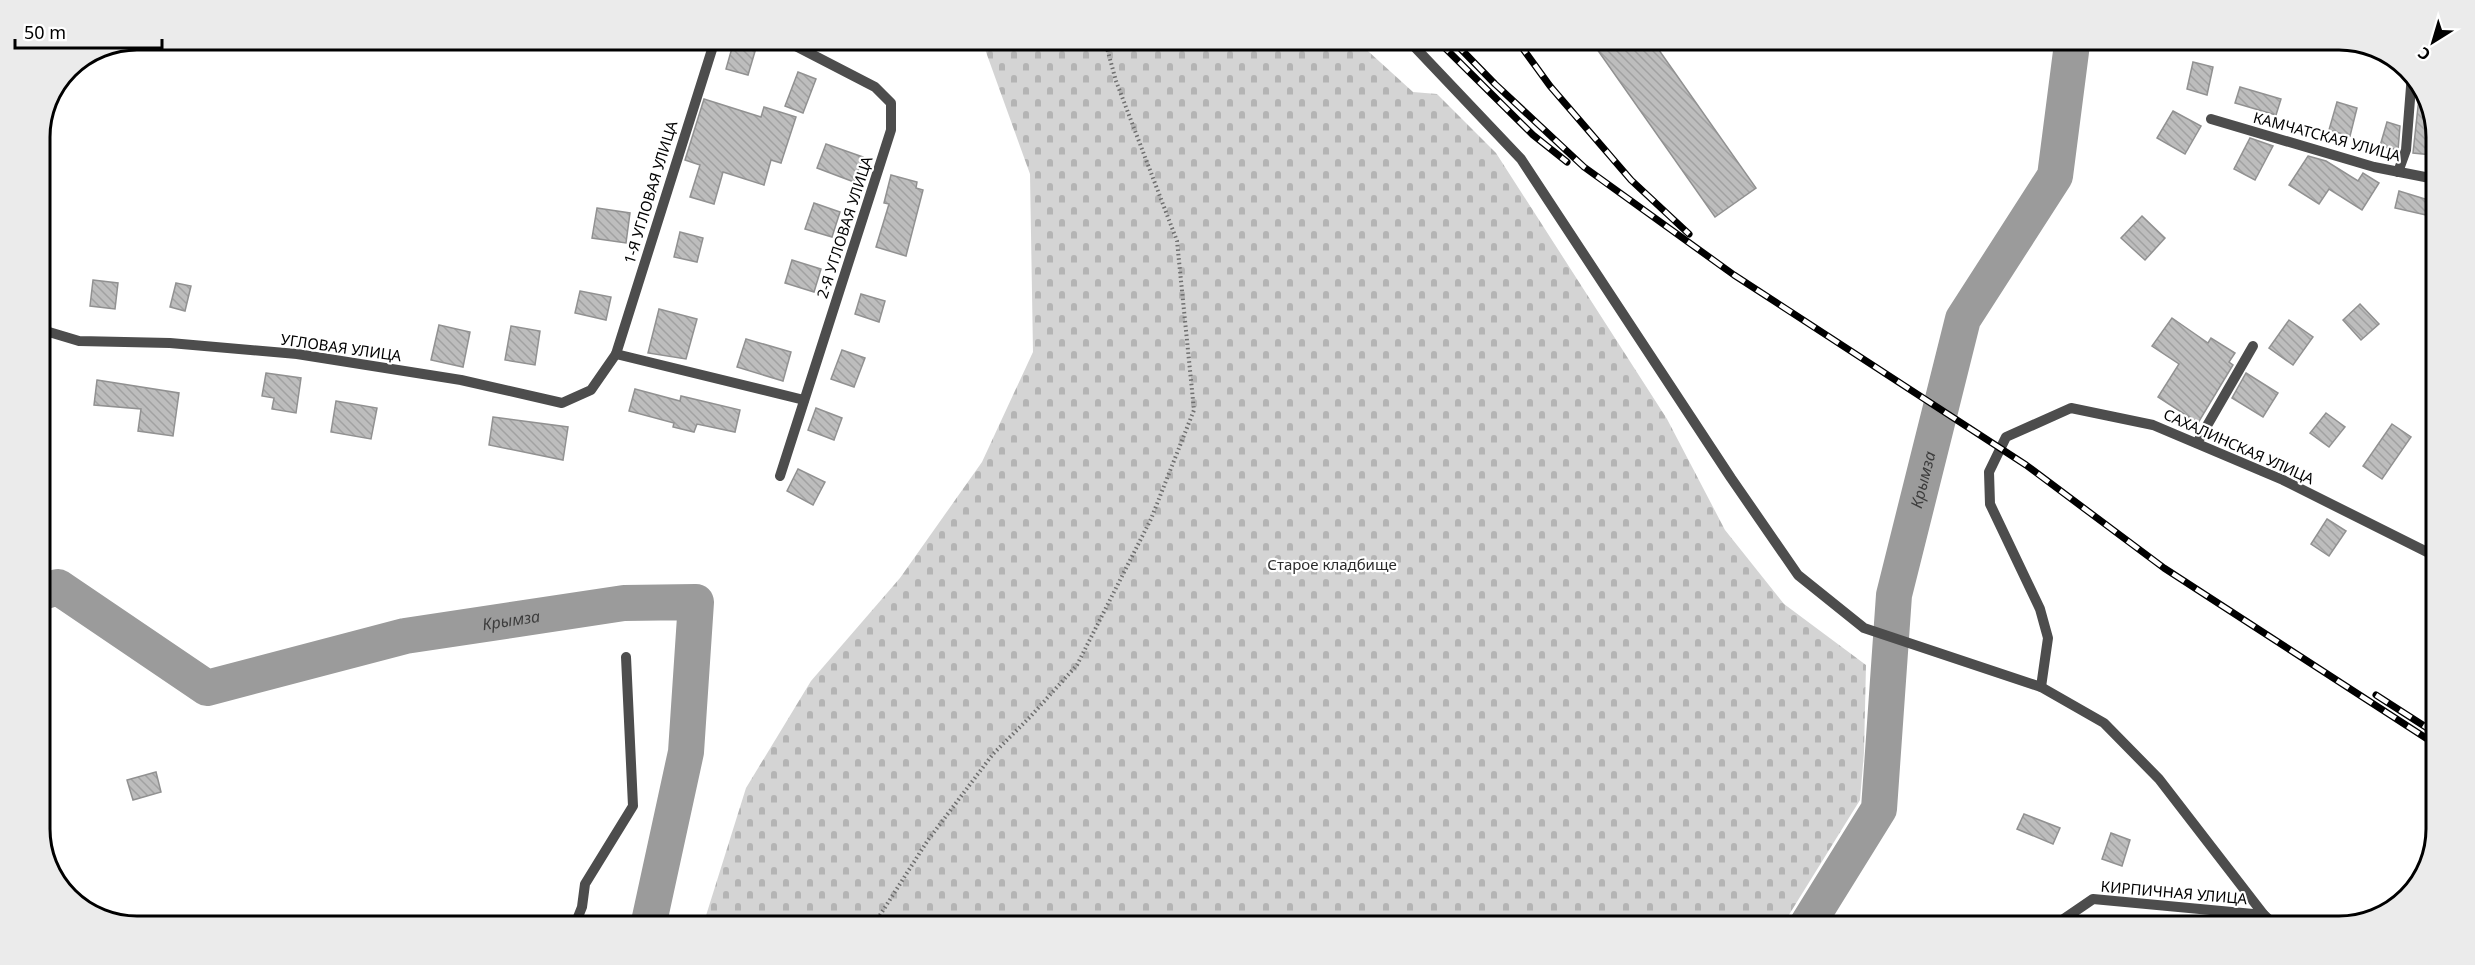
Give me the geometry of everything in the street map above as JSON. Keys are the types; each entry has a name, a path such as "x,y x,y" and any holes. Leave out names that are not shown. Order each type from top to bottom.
{"street":[{"name":"1-Я УГЛОВАЯ УЛИЦА","path":"616,354 712,50"},
{"name":"2-Я УГЛОВАЯ УЛИЦА","path":"780,476 891,130 891,103 875,87 805,50"},
{"path":"1418,50 1521,159 1731,478 1798,575 1864,628 2041,687 2104,723 2159,779 2264,915"},
{"path":"2398,172 2406,150 2411,88"},
{"name":"КАМЧАТСКАЯ УЛИЦА","path":"2211,119 2374,167 2425,177"},
{"name":"УГЛОВАЯ УЛИЦА","path":"50,332 79,341 170,343 297,354 461,380 562,403 591,390 616,354"},
{"path":"2197,443 2253,346"},
{"path":"616,354 804,400"},
{"name":"САХАЛИНСКАЯ УЛИЦА","path":"2041,687 2048,638 2040,609 1990,504 1989,472 2006,437 2071,408 2153,424 2283,480 2426,551"},
{"path":"578,916 585,884 633,807 626,657"},
{"name":"КИРПИЧНАЯ УЛИЦА","path":"2068,916 2093,899 2264,915"}],"path":[{"path":"879,916 928,840 993,754 1077,665 1151,519 1194,410 1178,241 1116,81 1107,50"}],"green space":[{"name":"Старое кладбище","path":"985,50 1367,50 1413,92 1437,94 1496,153 1667,419 1725,530 1784,604 1866,665 1864,752 1860,800 1788,916 706,916 746,788 811,681 900,578 982,462 1033,352 1030,174"}],"building":[{"path":"731,50 755,50 748,75 726,69"},
{"path":"1598,50 1659,50 1756,188 1715,217"},
{"path":"2193,62 2213,67 2207,95 2187,89"},
{"path":"798,72 816,79 803,113 785,106"},
{"path":"2240,87 2281,99 2276,115 2235,103"},
{"path":"704,99 761,117 764,107 796,117 781,163 771,160 764,185 723,172 714,204 690,197 700,165 685,160"},
{"path":"2337,102 2357,108 2350,136 2329,130"},
{"path":"2419,102 2424,119 2425,154 2413,153"},
{"path":"2173,111 2201,126 2185,154 2157,138"},
{"path":"2387,122 2400,126 2398,150 2380,146"},
{"path":"2250,138 2273,146 2255,180 2234,169"},
{"path":"826,144 863,157 854,182 817,168"},
{"path":"2308,156 2326,161 2358,181 2363,173 2379,183 2362,210 2329,189 2319,204 2289,185"},
{"path":"891,175 917,182 916,188 923,190 906,256 876,247 889,204 884,203"},
{"path":"2399,191 2425,199 2425,215 2395,208"},
{"path":"814,203 840,212 832,237 805,229"},
{"path":"597,208 630,213 626,243 592,238"},
{"path":"2142,216 2165,238 2145,260 2121,238"},
{"path":"680,232 703,238 697,262 674,257"},
{"path":"792,260 821,269 814,292 785,283"},
{"path":"93,280 118,283 115,309 90,306"},
{"path":"176,283 191,286 185,311 170,307"},
{"path":"580,291 611,297 606,320 575,313"},
{"path":"861,294 885,301 879,322 855,314"},
{"path":"2360,304 2379,324 2361,340 2343,320"},
{"path":"659,309 697,319 686,359 648,353"},
{"path":"2172,318 2208,343 2211,338 2235,353 2229,362 2233,365 2198,423 2158,397 2179,364 2152,346"},
{"path":"2289,320 2313,337 2293,365 2269,348"},
{"path":"439,325 470,332 463,367 431,360"},
{"path":"511,326 540,331 535,365 505,360"},
{"path":"746,339 791,352 783,381 737,367"},
{"path":"842,350 865,358 854,387 831,379"},
{"path":"266,373 301,378 296,413 272,409 274,398 262,396"},
{"path":"2246,373 2278,393 2263,417 2232,398"},
{"path":"97,380 179,393 173,436 138,431 141,409 94,405"},
{"path":"635,389 680,401 681,396 740,410 735,432 697,424 694,432 673,427 674,423 629,411"},
{"path":"336,401 377,408 371,439 331,432"},
{"path":"816,408 842,418 834,440 808,430"},
{"path":"2326,413 2345,427 2329,447 2310,433"},
{"path":"493,417 568,427 563,460 489,445"},
{"path":"2392,424 2411,437 2382,479 2363,466"},
{"path":"798,469 825,482 813,505 787,491"},
{"path":"2327,519 2346,531 2329,556 2311,544"},
{"path":"156,772 161,792 133,800 127,780"},
{"path":"2024,814 2060,828 2053,844 2017,829"},
{"path":"2111,833 2130,840 2122,866 2102,859"}],"waterway":[{"name":"Крымза","path":"1813,916 1879,809 1894,595 1963,319 2055,176 2071,50"},
{"name":"Крымза","path":"50,590 58,587 207,688 405,636 624,603 696,602 686,752 650,916"}],"railway":[{"path":"1447,50 1533,135 1567,162"},
{"path":"1462,50 1584,167 1734,275 2026,465 2164,568 2426,738"},
{"path":"1524,50 1550,86 1631,180 1689,234"},
{"path":"2376,695 2426,727"}]}
